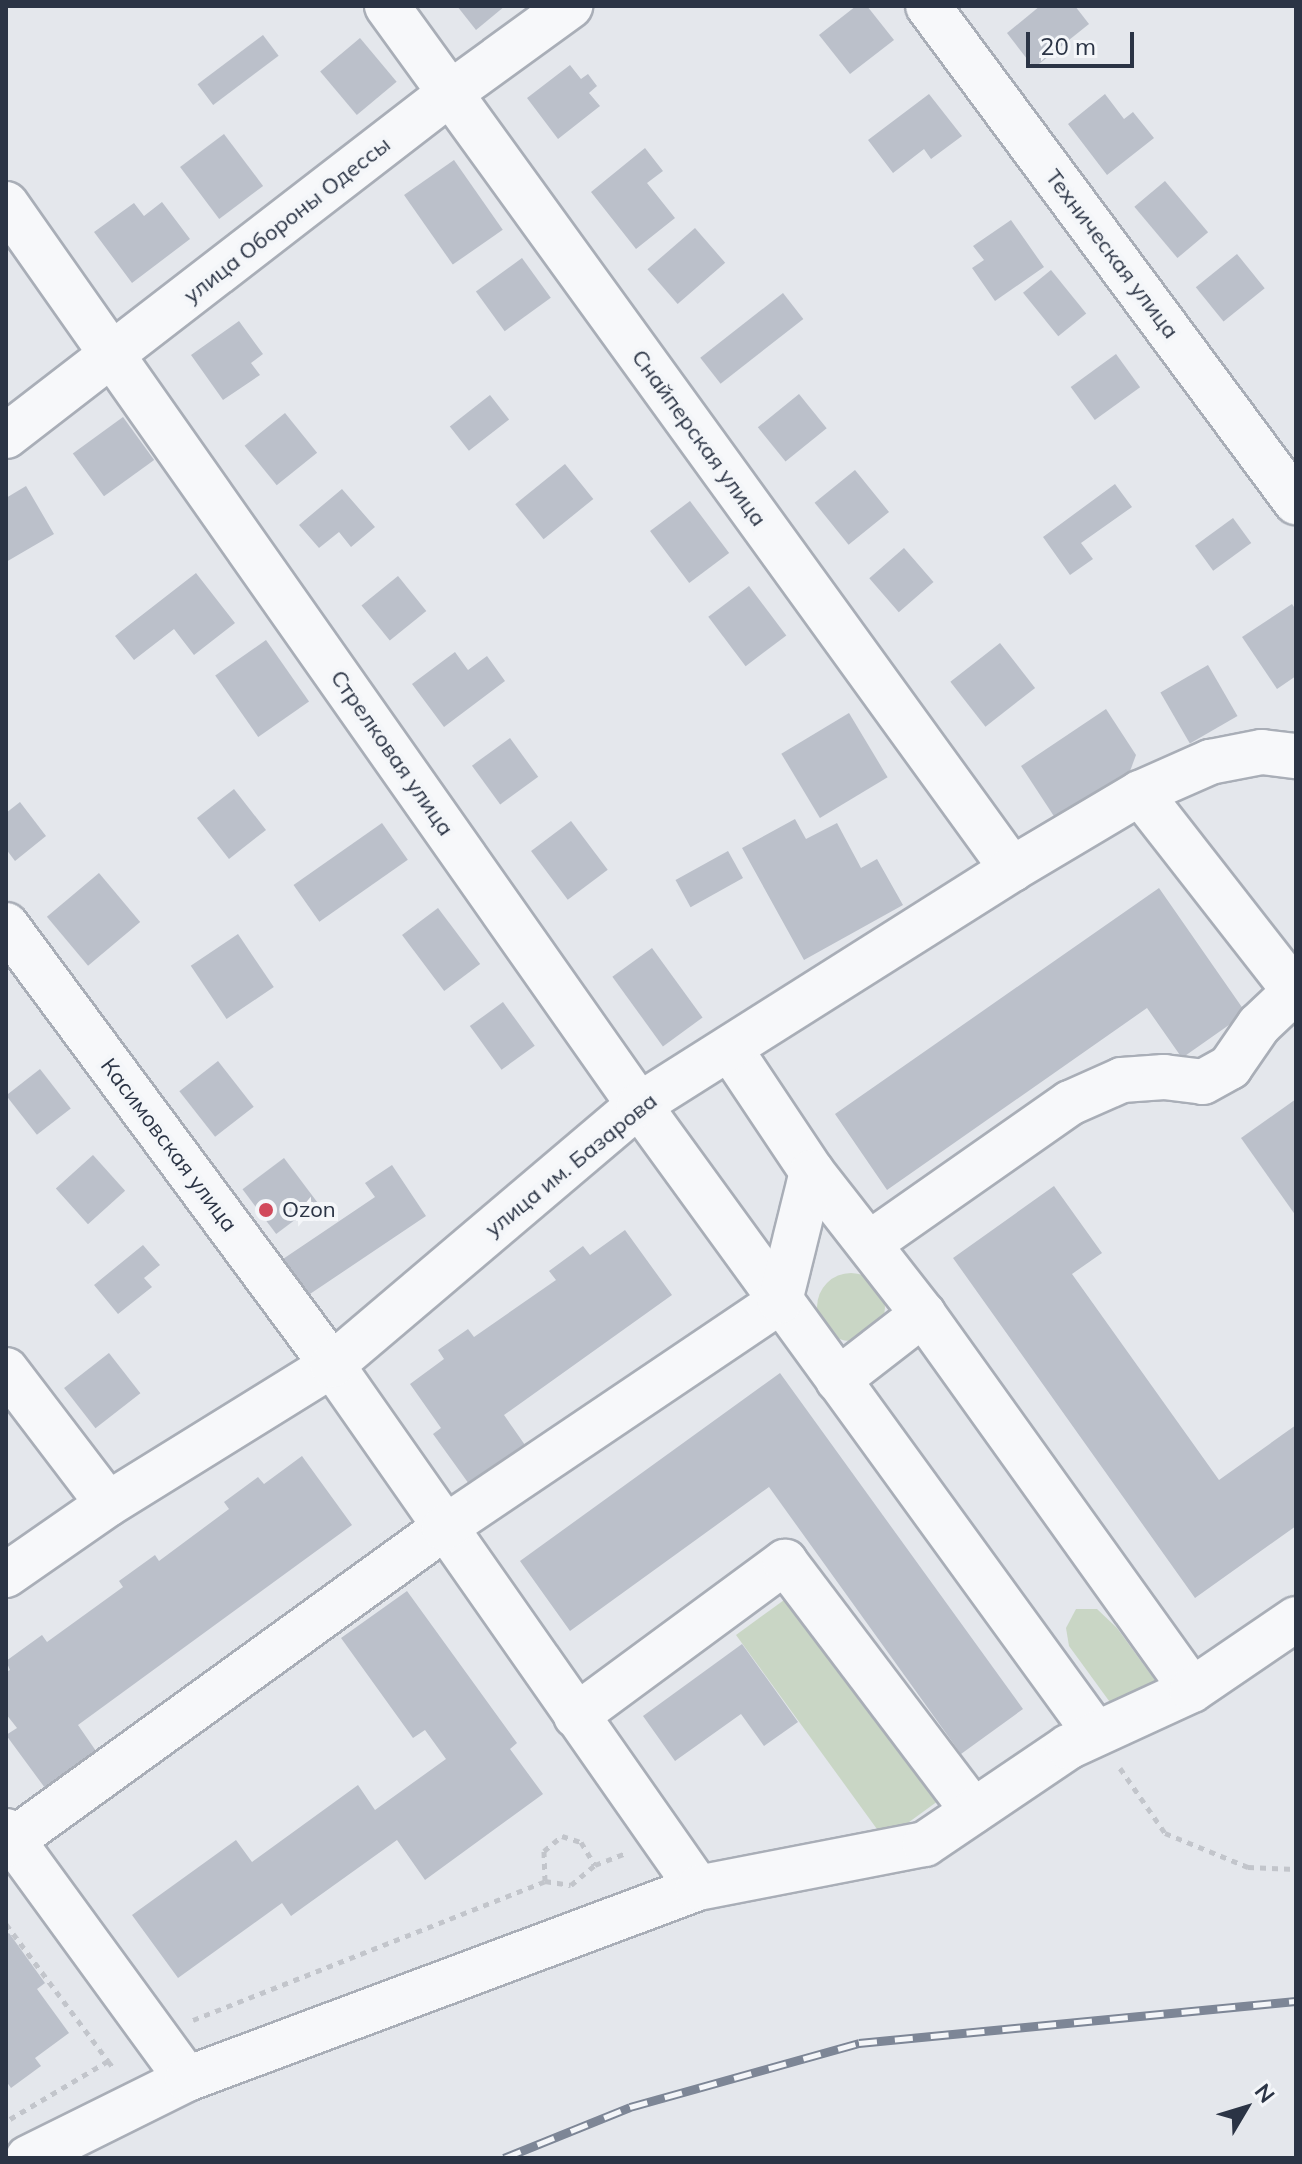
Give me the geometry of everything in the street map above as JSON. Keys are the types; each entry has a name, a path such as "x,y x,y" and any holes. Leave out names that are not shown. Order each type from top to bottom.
{"street":[{"name":"Снайперская улица","path":"387,6 1012,869"},
{"name":"улица Обороны Одессы","path":"6,436 449,94 570,6"},
{"name":"Техническая улица","path":"928,6 1296,502"},
{"name":"Стрелковая улица","path":"6,204 639,1105 1096,1734"},
{"name":"улица им. Базарова","path":"6,1575 108,1504 332,1365 639,1105 1012,869 1140,793 1210,762 1262,752 1296,756"},
{"path":"870,1243 1070,1103 1122,1080 1164,1077 1203,1082 1230,1067 1259,1025 1296,991 1140,793"},
{"name":"Касимовская улица","path":"6,925 332,1365 698,1888"},
{"path":"730,1049 812,1172 923,1314 1192,1690"},
{"path":"187,2079 8,1839 444,1528 780,1301 812,1172"},
{"path":"838,1380 923,1314"},
{"path":"6,1370 108,1504"},
{"path":"576,1716 785,1562 973,1811"},
{"path":"28,2158 187,2079 698,1888 925,1844 1068,1747 1192,1690 1296,1619"}],"path":[{"path":"1096,1734 1165,1833 1248,1867 1296,1869"},
{"path":"545,1881 544,1851 562,1836 581,1842 595,1865"},
{"path":"155,2036 545,1881 571,1885 595,1865 663,1839"},
{"path":"6,1924 108,2061"}],"green space":[{"path":"851,1273 875,1283 885,1307 875,1331 851,1341 827,1331 817,1307 827,1283"},
{"path":"791,1595 940,1800 885,1840 736,1635"},
{"path":"1076,1609 1097,1609 1117,1628 1157,1683 1112,1705 1069,1646 1066,1628"}],"building":[{"path":"457,6 505,6 476,30"},
{"path":"856,6 867,6 894,40 850,74 819,35"},
{"path":"1040,6 1075,6 1089,24 1034,68 1007,33"},
{"path":"263,35 279,56 213,105 198,84"},
{"path":"360,38 397,82 357,115 320,71"},
{"path":"570,65 581,79 588,74 597,86 589,93 600,106 558,139 527,98"},
{"path":"929,94 962,136 931,159 924,149 893,173 868,140"},
{"path":"1105,94 1124,119 1133,112 1154,138 1107,175 1068,124"},
{"path":"224,134 263,186 219,219 180,167"},
{"path":"645,148 663,171 647,183 675,218 636,249 591,192"},
{"path":"454,160 503,230 453,265 404,195"},
{"path":"1165,181 1208,232 1177,258 1134,207"},
{"path":"162,202 190,239 132,283 94,232 134,203 144,216"},
{"path":"1011,220 1044,267 995,301 972,268 984,260 973,246"},
{"path":"695,228 725,263 678,304 647,269"},
{"path":"1237,254 1265,288 1224,322 1196,287"},
{"path":"522,258 551,298 505,331 476,292"},
{"path":"1051,270 1086,314 1058,336 1023,293"},
{"path":"783,293 803,319 721,384 700,358"},
{"path":"239,321 263,354 251,363 260,375 223,400 191,355"},
{"path":"1116,354 1140,387 1095,420 1071,387"},
{"path":"799,394 827,428 786,462 758,427"},
{"path":"490,395 509,419 469,451 450,426"},
{"path":"285,413 317,453 277,485 245,446"},
{"path":"123,417 154,460 104,496 73,453"},
{"path":"565,464 593,499 544,539 515,504"},
{"path":"855,470 889,512 849,545 815,503"},
{"path":"1115,484 1132,507 1081,543 1093,559 1070,575 1043,537"},
{"path":"26,486 54,534 6,562 6,498"},
{"path":"342,489 375,527 351,547 339,532 319,548 299,525"},
{"path":"690,501 729,553 689,583 650,531"},
{"path":"1233,518 1251,543 1213,571 1195,546"},
{"path":"904,548 934,582 899,612 869,578"},
{"path":"196,573 235,623 194,655 174,629 134,660 115,636"},
{"path":"398,576 426,611 390,641 361,606"},
{"path":"749,586 786,636 746,666 708,617"},
{"path":"1292,604 1296,610 1296,676 1277,689 1242,637"},
{"path":"266,640 309,701 258,737 215,676"},
{"path":"1000,643 1035,688 985,727 950,682"},
{"path":"455,652 468,670 487,656 505,681 444,727 412,684"},
{"path":"1208,665 1238,716 1190,744 1160,692"},
{"path":"1106,709 1136,755 1123,790 1063,830 1021,766"},
{"path":"849,713 888,777 820,818 781,754"},
{"path":"510,738 538,777 500,804 472,766"},
{"path":"234,789 266,830 229,859 197,818"},
{"path":"20,802 46,836 15,861 6,849 6,813"},
{"path":"795,819 806,839 837,823 861,868 877,859 903,905 804,960 742,848"},
{"path":"571,821 608,870 568,900 531,851"},
{"path":"382,823 408,860 319,922 294,885"},
{"path":"728,851 743,878 691,907 676,880"},
{"path":"99,873 140,922 88,966 47,917"},
{"path":"1159,888 1246,1013 1182,1058 1147,1008 887,1190 835,1114"},
{"path":"438,908 480,964 444,991 402,935"},
{"path":"238,934 274,987 227,1019 191,966"},
{"path":"652,948 703,1018 663,1046 612,977"},
{"path":"503,1002 535,1046 502,1070 470,1026"},
{"path":"218,1061 254,1107 215,1137 179,1091"},
{"path":"40,1069 71,1108 37,1135 6,1095"},
{"path":"1296,1099 1296,1216 1241,1138"},
{"path":"93,1155 125,1191 88,1224 56,1188"},
{"path":"284,1158 318,1203 276,1234 242,1189"},
{"path":"392,1165 426,1216 307,1296 283,1259 375,1197 365,1183"},
{"path":"1054,1186 1102,1253 1072,1274 1219,1480 1296,1425 1296,1526 1195,1598 953,1258"},
{"path":"625,1230 672,1295 504,1415 525,1445 469,1484 433,1434 441,1428 410,1384 444,1359 438,1350 468,1329 474,1337 556,1280 549,1271 583,1246 590,1255"},
{"path":"143,1245 160,1265 144,1278 152,1287 118,1314 94,1285"},
{"path":"109,1353 140,1393 95,1428 64,1388"},
{"path":"780,1373 1023,1709 961,1754 769,1487 570,1631 520,1561"},
{"path":"302,1456 352,1525 78,1725 96,1751 45,1788 6,1735 17,1728 6,1714 6,1672 10,1670 6,1661 42,1635 47,1642 123,1587 119,1581 155,1555 159,1561 229,1509 224,1502 258,1477 264,1484"},
{"path":"407,1591 517,1743 510,1749 543,1794 425,1880 397,1840 291,1916 282,1903 178,1978 132,1915 236,1840 252,1862 358,1785 375,1810 446,1759 425,1730 413,1738 341,1638"},
{"path":"742,1644 798,1722 764,1746 741,1714 675,1761 643,1716"},
{"path":"9,1933 45,1983 37,1989 69,2033 35,2058 41,2066 11,2088 6,2081 6,1935"}],"railway":[{"path":"504,2158 630,2107 859,2043 1296,2001"}],"place":[{"name":"Ozon","path":"266,1210"}]}
